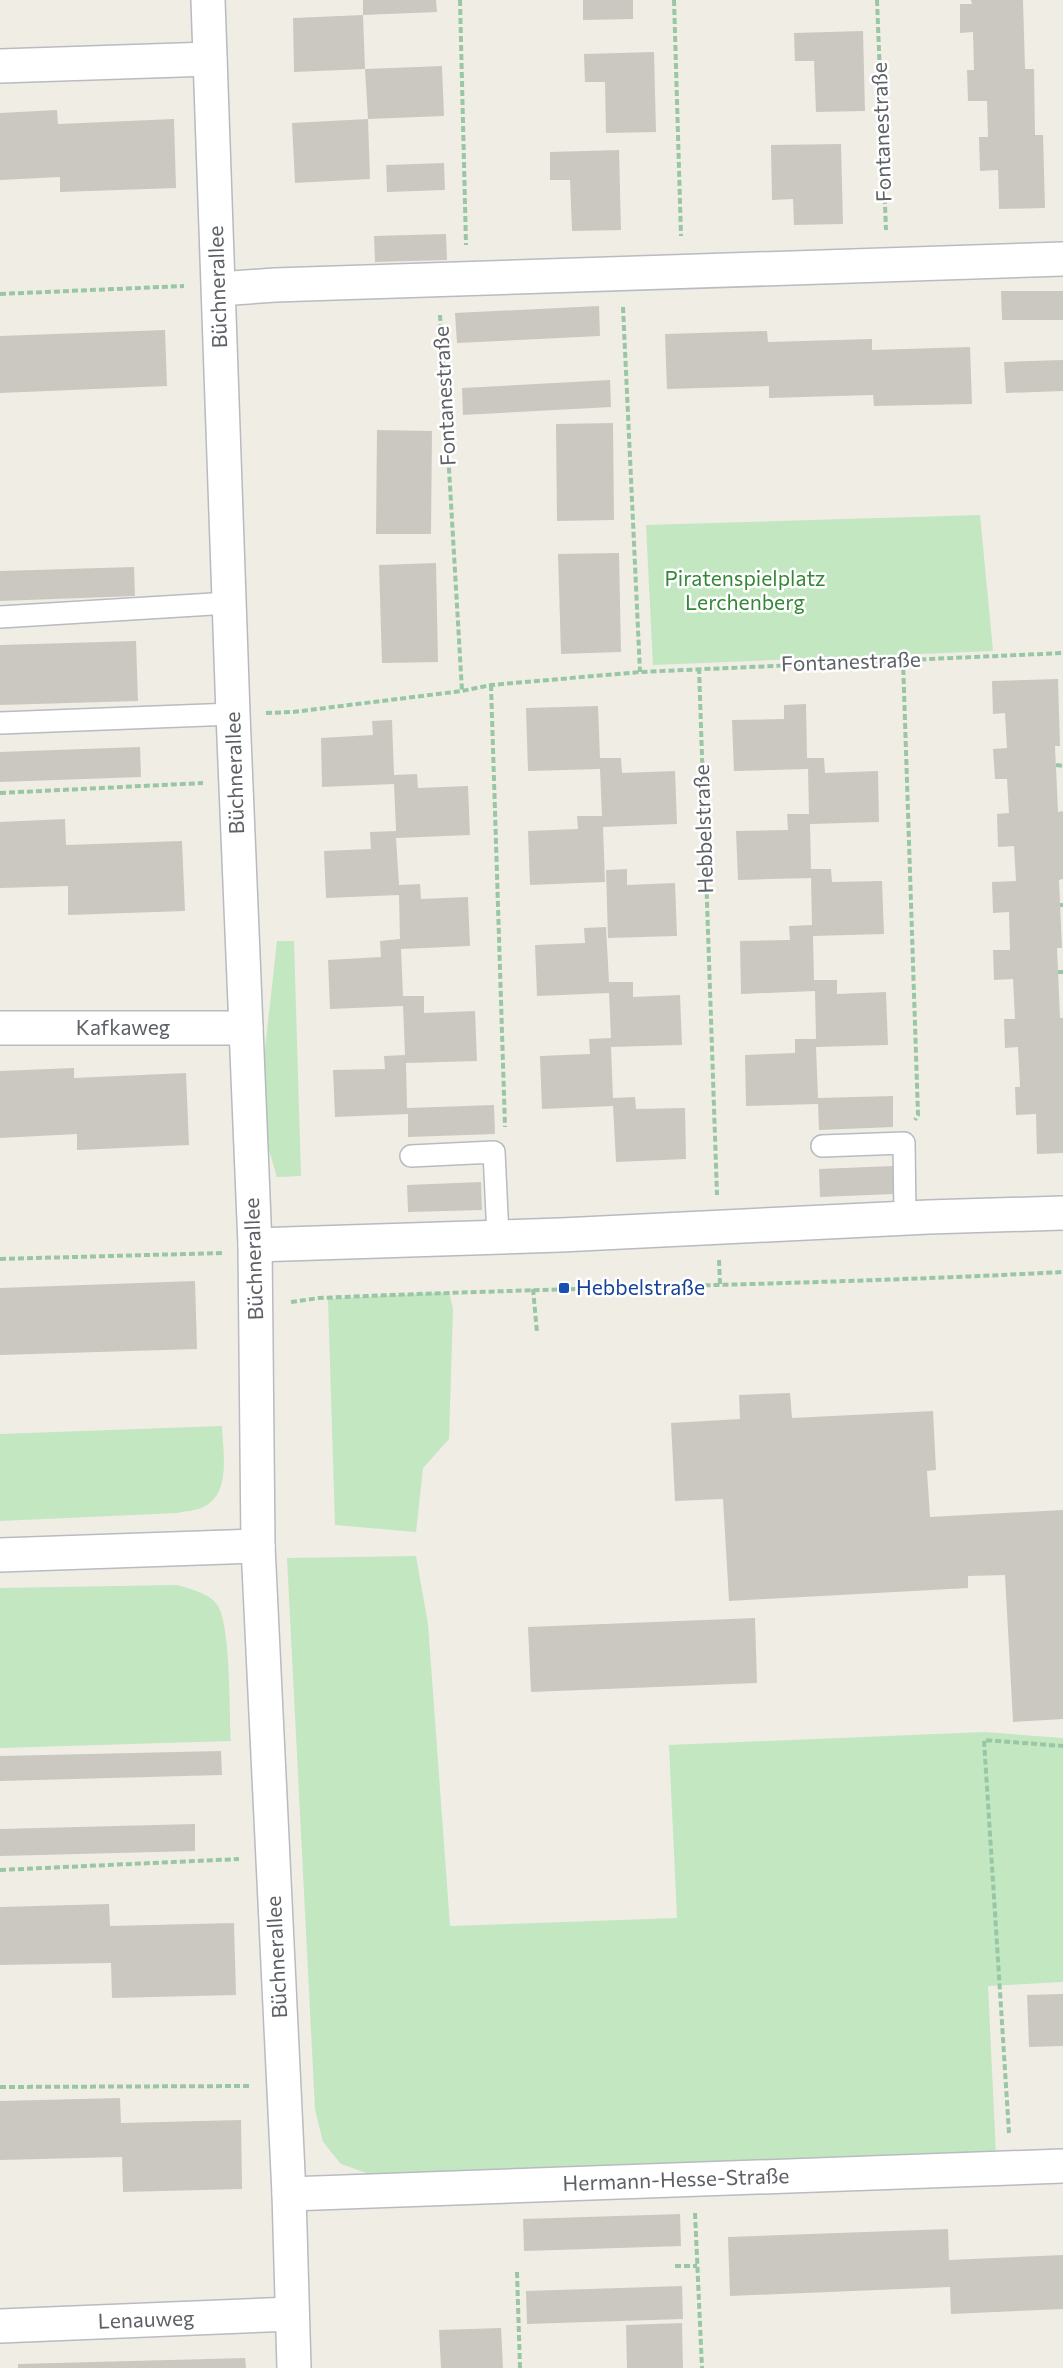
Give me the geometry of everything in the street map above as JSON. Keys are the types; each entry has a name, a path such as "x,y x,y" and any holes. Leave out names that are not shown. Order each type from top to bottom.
{"street":[{"name":"Büchnerallee","path":"208,0 210,59 205,287 229,603 247,713 246,1028 240,1249 258,1546 289,2194 294,2368"},
{"path":"0,66 210,59"},
{"path":"205,287 453,281 1063,259"},
{"name":"Kafkaweg","path":"0,1029 246,1028"},
{"path":"240,1249 905,1218 1063,1213"},
{"path":"0,1555 258,1546"},
{"name":"Hermann-Hesse-Straße","path":"289,2194 1063,2166"},
{"name":"Lenauweg","path":"0,2326 292,2314"}],"lane":[{"path":"0,617 229,603"},
{"path":"0,723 247,713"},
{"path":"822,1146 904,1143 905,1218"},
{"path":"411,1156 494,1152 498,1236"}],"path":[{"name":"Fontanestraße","path":"460,0 453,281 462,691"},
{"path":"674,0 681,272"},
{"name":"Fontanestraße","path":"877,0 887,265"},
{"path":"622,274 640,672"},
{"path":"0,294 205,287"},
{"name":"Fontanestraße","path":"247,713 293,712 462,691 491,685 640,672 1063,653"},
{"path":"903,660 918,1114 904,1143"},
{"name":"Hebbelstraße","path":"699,668 717,1206"},
{"path":"491,685 505,1129 494,1152"},
{"path":"1056,765 1063,765"},
{"path":"0,793 210,783"},
{"path":"0,1259 240,1249"},
{"path":"290,1302 319,1298 533,1289 934,1279 1063,1272"},
{"path":"533,1289 537,1332"},
{"path":"1011,2168 984,1740 1063,1746"},
{"path":"0,1870 247,1859"},
{"path":"0,2087 256,2086"},
{"path":"693,2179 702,2368"},
{"path":"675,2266 697,2266"},
{"path":"517,2272 520,2368"}],"green space":[{"name":"Piratenspielplatz Lerchenberg","path":"980,515 993,651 653,665 646,525"},
{"path":"277,941 294,941 301,1176 277,1177 268,1147 264,1058"},
{"path":"449,1292 453,1309 449,1439 423,1468 416,1532 335,1525 328,1299"},
{"path":"222,1426 224,1473 222,1484 218,1494 211,1502 201,1508 177,1513 0,1521 0,1434"},
{"path":"416,1556 428,1624 450,1926 677,1918 669,1745 984,1732 1063,1738 1063,1982 988,1986 996,2155 372,2175 341,2164 323,2142 315,2109 287,1558"},
{"path":"177,1585 210,1598 218,1606 222,1617 229,1670 231,1741 0,1748 0,1588"}],"building":[{"path":"363,0 436,0 437,12 363,15"},
{"path":"583,0 633,0 633,19 583,20"},
{"path":"971,0 1023,0 1025,69 1034,69 1035,135 1043,135 1045,208 999,209 998,170 980,171 979,137 988,137 987,101 968,101 967,70 974,70 973,32 960,33 960,4 972,4"},
{"path":"363,15 365,69 294,72 293,18"},
{"path":"863,31 865,111 816,112 814,61 795,61 794,33"},
{"path":"654,52 656,132 606,133 605,82 585,82 584,54"},
{"path":"442,66 444,116 368,119 365,69"},
{"path":"57,110 58,124 174,119 176,188 60,192 60,177 0,180 0,113"},
{"path":"368,119 370,179 295,183 292,123"},
{"path":"841,144 843,224 794,225 793,199 772,200 771,145"},
{"path":"619,150 621,230 572,231 570,180 550,180 550,152"},
{"path":"444,163 445,190 387,192 386,165"},
{"path":"446,234 447,260 375,262 374,236"},
{"path":"1001,291 1063,291 1063,320 1002,320"},
{"path":"599,306 600,336 457,343 455,313"},
{"path":"165,330 167,386 0,393 0,336"},
{"path":"767,331 768,342 872,339 872,350 970,347 972,404 874,406 873,395 769,398 769,386 667,389 665,334"},
{"path":"1063,360 1063,391 1006,393 1004,362"},
{"path":"610,380 611,407 463,415 462,388"},
{"path":"613,423 614,520 557,521 556,424"},
{"path":"377,430 432,431 431,534 376,534"},
{"path":"619,553 621,652 561,654 558,554"},
{"path":"436,563 438,662 382,663 379,565"},
{"path":"134,567 135,596 0,601 0,571"},
{"path":"136,641 138,701 0,705 0,645"},
{"path":"1058,679 1060,746 1055,746 1058,812 1063,811 1063,879 1059,880 1062,948 1057,948 1060,1018 1063,1018 1063,1153 1037,1154 1036,1114 1016,1115 1015,1087 1020,1087 1018,1047 1005,1048 1004,1019 1015,1019 1013,979 994,980 993,950 1010,950 1009,912 993,913 992,882 1016,881 1014,846 998,847 997,814 1009,813 1007,779 995,779 993,749 1007,748 1005,713 993,714 992,681"},
{"path":"806,704 807,758 824,758 825,773 878,771 879,822 810,824 811,869 831,869 832,882 882,881 884,934 813,936 814,980 837,980 837,994 886,992 888,1045 816,1047 818,1098 893,1096 893,1127 819,1130 818,1104 746,1106 745,1055 795,1053 795,1039 816,1039 815,991 741,994 740,941 790,940 789,926 812,925 811,878 738,880 736,831 788,830 787,814 809,814 808,769 734,771 732,720 784,719 784,705"},
{"path":"598,706 600,758 621,758 622,773 675,771 677,824 603,827 605,882 530,885 528,831 578,829 577,816 602,816 600,769 528,771 526,708"},
{"path":"392,720 394,775 417,774 418,788 468,786 470,835 396,838 399,885 420,884 421,899 468,897 470,946 401,949 403,996 424,996 424,1013 475,1011 477,1061 406,1063 407,1108 494,1105 495,1134 408,1137 408,1114 335,1117 333,1070 385,1069 384,1056 405,1055 403,1006 330,1009 328,960 381,957 380,941 400,939 399,895 326,898 324,851 371,849 370,832 396,831 394,784 322,787 321,738 373,735 372,721"},
{"path":"140,747 141,777 0,782 0,752"},
{"path":"65,819 66,845 182,841 185,911 68,915 68,886 0,888 0,822"},
{"path":"627,869 627,885 675,883 677,936 608,938 606,870"},
{"path":"606,927 609,982 633,982 633,997 680,995 682,1045 611,1047 613,1098 635,1097 636,1109 685,1108 686,1159 616,1162 613,1106 542,1109 540,1056 590,1054 589,1039 611,1038 609,993 537,996 535,945 585,943 584,928"},
{"path":"74,1068 74,1078 186,1073 189,1145 77,1150 77,1134 0,1138 0,1071"},
{"path":"893,1166 894,1194 820,1197 819,1169"},
{"path":"481,1182 482,1210 408,1212 407,1185"},
{"path":"195,1281 197,1349 0,1355 0,1288"},
{"path":"790,1393 792,1418 933,1411 936,1470 927,1471 930,1517 1063,1510 1063,1719 1013,1722 1005,1575 968,1576 968,1588 729,1601 723,1499 675,1501 671,1423 740,1419 739,1395"},
{"path":"755,1618 757,1683 531,1692 528,1627"},
{"path":"221,1751 222,1775 0,1781 0,1756"},
{"path":"195,1824 195,1851 0,1856 0,1829"},
{"path":"109,1904 110,1926 234,1923 236,1995 112,1998 111,1963 0,1965 0,1907"},
{"path":"1063,1994 1063,2046 1029,2047 1027,1995"},
{"path":"120,2098 121,2123 241,2120 242,2189 123,2192 122,2157 0,2160 0,2101"},
{"path":"680,2214 681,2246 524,2251 523,2219"},
{"path":"948,2229 949,2260 1063,2255 1063,2309 951,2314 950,2287 730,2296 728,2237"},
{"path":"682,2286 683,2319 527,2324 526,2291"},
{"path":"682,2323 683,2368 627,2368 626,2325"},
{"path":"501,2328 503,2368 441,2368 439,2330"},
{"path":"245,2358 246,2368 18,2368 18,2364"}],"place":[{"name":"Hebbelstraße","path":"564,1288"}]}
